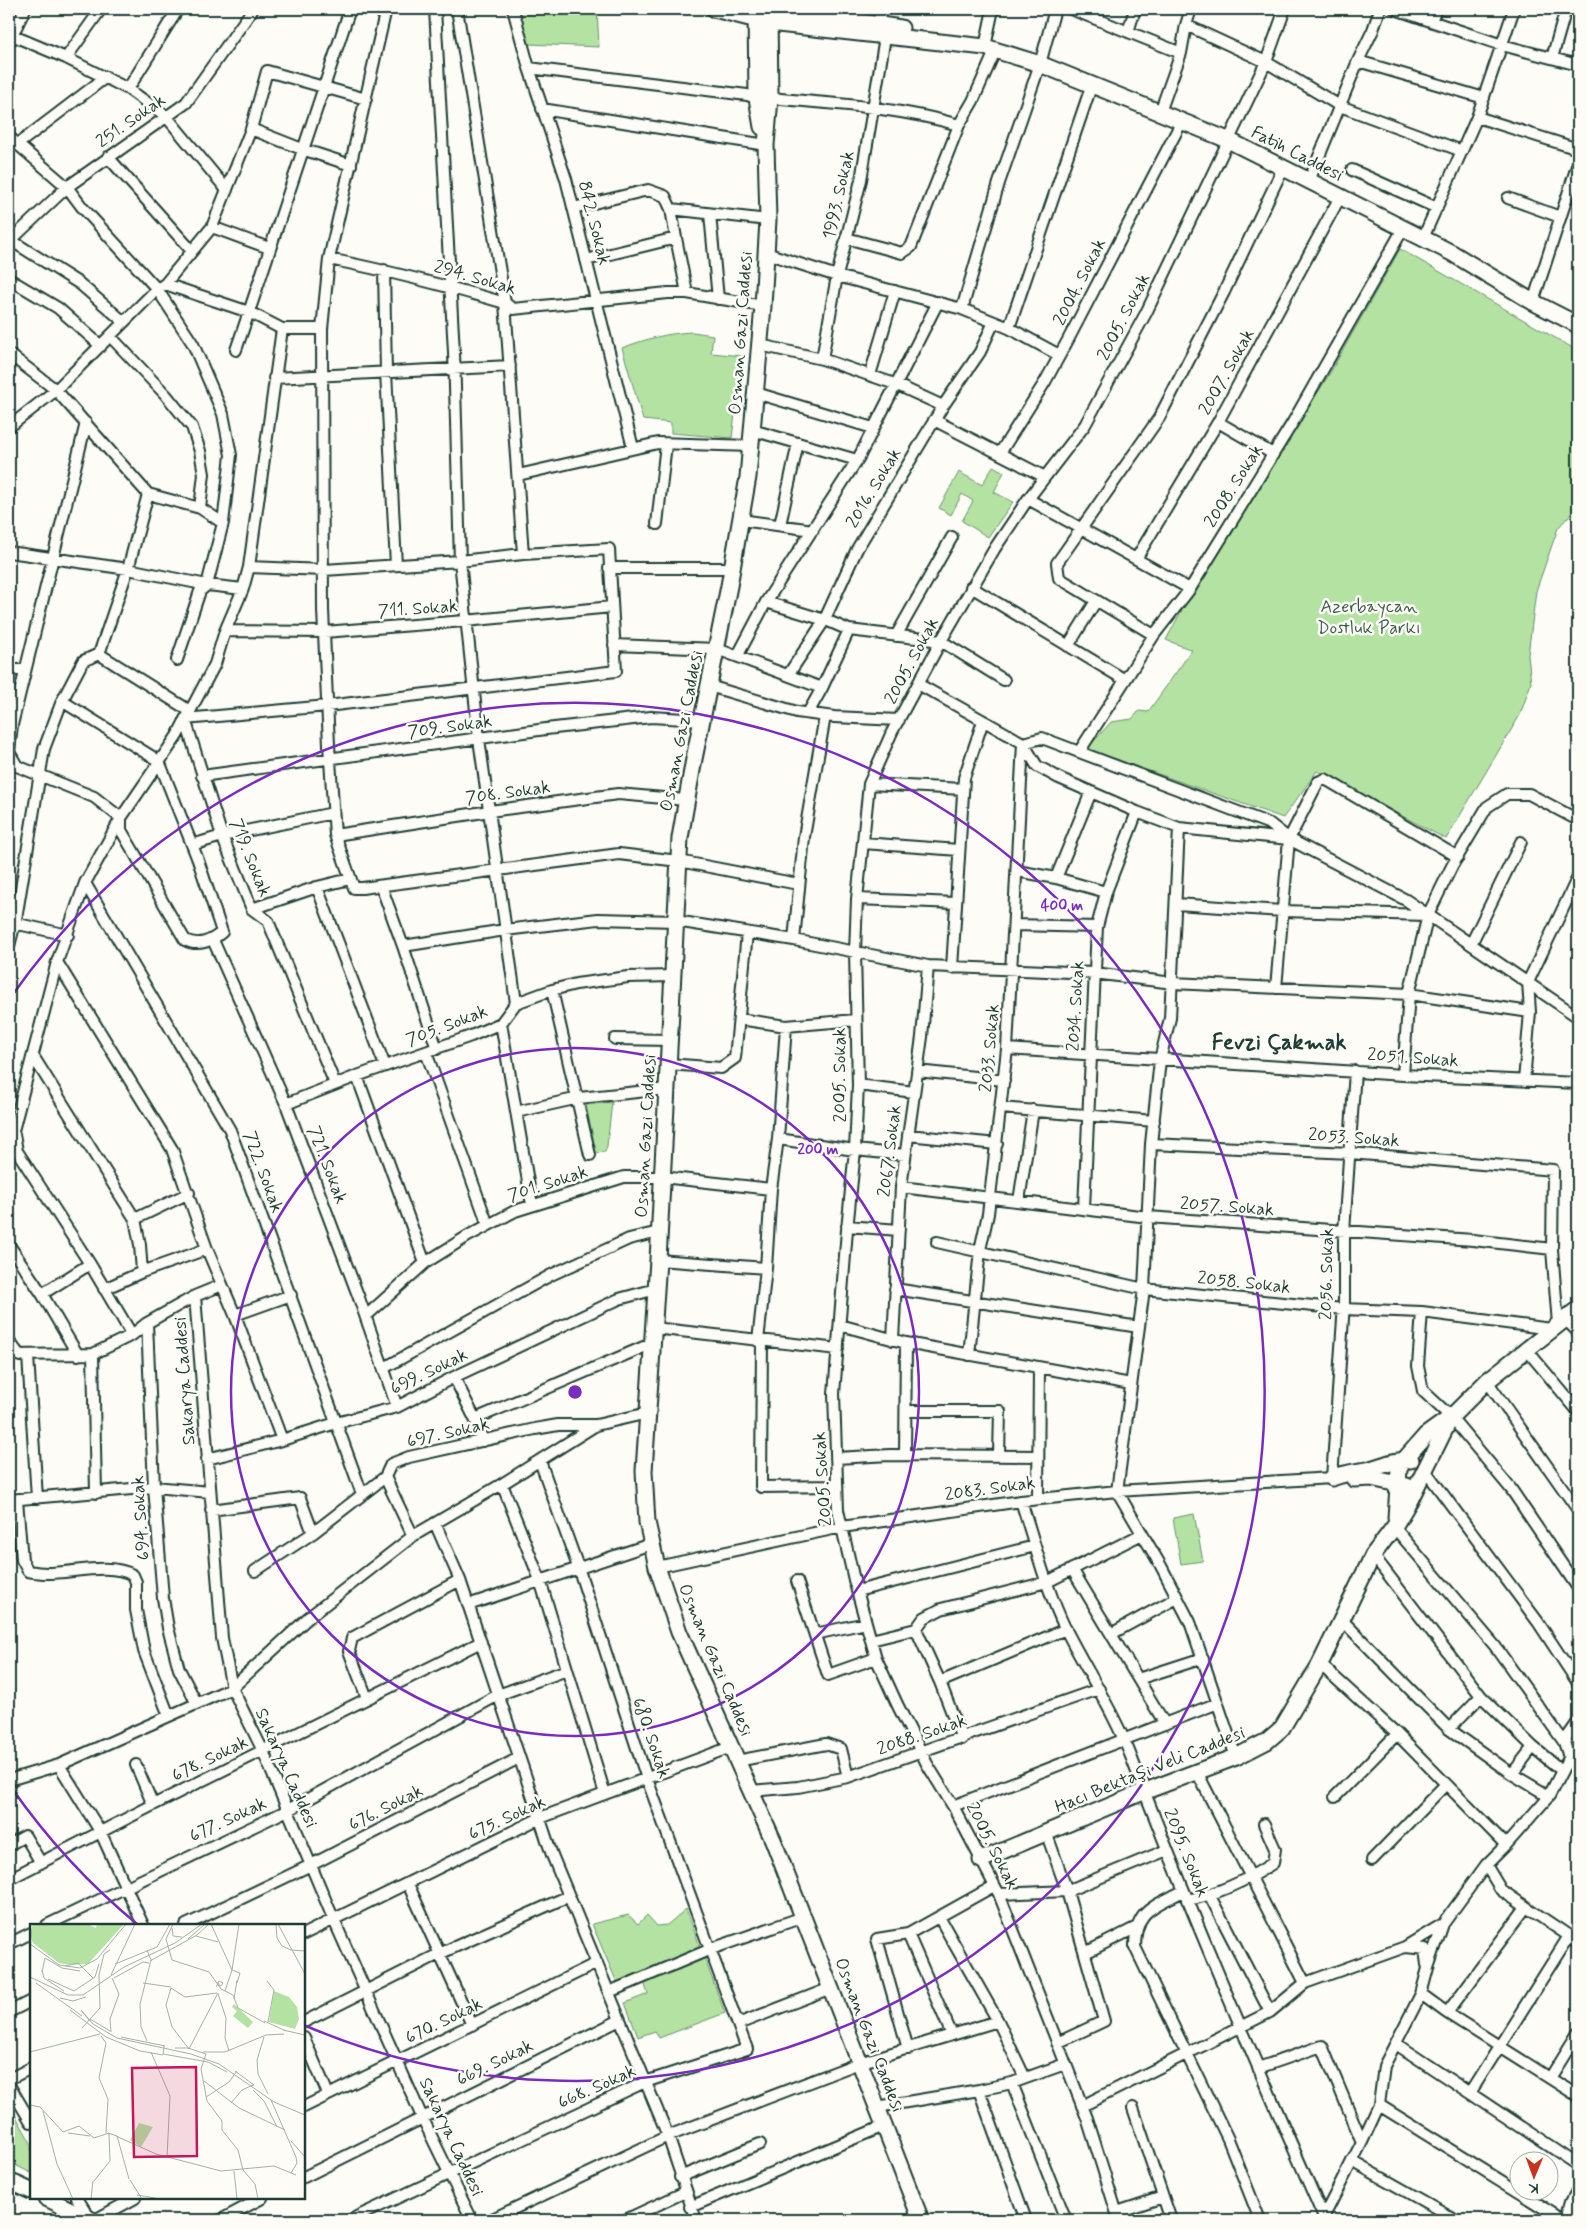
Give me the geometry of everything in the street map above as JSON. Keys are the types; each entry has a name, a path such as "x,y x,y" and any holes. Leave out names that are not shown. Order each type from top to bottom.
{"main road":[{"name":"Fatih Caddesi","path":"714,9 764,14 832,14 881,31"},
{"name":"Fatih Caddesi","path":"764,14 796,26 881,31 990,48 1040,64 1228,140 1452,253 1533,302 1578,324"},
{"path":"763,98 770,46 764,14"},
{"path":"763,98 764,14"},
{"path":"770,46 780,34 796,26"},
{"name":"Osman Gazi Caddesi","path":"763,98 768,220 751,446 741,520 680,838 658,1260 644,1471 646,1522 657,1567 679,1632 773,1840 921,2220"},
{"name":"Hacı Bektaşi Veli Caddesi","path":"1394,1527 1399,1469 1404,1460 1426,1435 1451,1417 1487,1381 1578,1309"},
{"name":"Hacı Bektaşi Veli Caddesi","path":"980,1860 1143,1792 1236,1757 1266,1741 1282,1728 1320,1664 1373,1556 1394,1527 1418,1484 1451,1417"},
{"path":"1332,1478 1346,1472 1366,1470 1404,1460 1414,1461 1423,1466 1425,1470"},
{"path":"1332,1478 1371,1478 1407,1486 1418,1484"},
{"path":"9,2181 30,2191"},
{"path":"48,2199 92,2219"}],"street":[{"path":"25,9 10,38 66,58 128,89 166,116 227,190"},
{"path":"66,58 100,9"},
{"path":"128,89 178,9"},
{"name":"251. Sokak","path":"9,240 66,187 186,103 253,9"},
{"path":"236,350 302,149 326,86 350,9"},
{"path":"386,9 329,259 322,329 324,632 333,813 335,835 354,888 619,854 679,861 798,884"},
{"path":"435,9 451,287 460,561 479,739 498,871 504,930 516,1003 552,990 576,984 628,977 673,976"},
{"path":"457,9 505,304 523,554"},
{"name":"842. Sokak","path":"513,9 528,68 574,208 633,448"},
{"name":"1993. Sokak","path":"822,359 837,276 861,180 874,107 881,31 881,9"},
{"path":"846,238 902,253 911,247 959,125 973,101 990,48 993,9"},
{"path":"962,309 999,183 1040,64 1055,9"},
{"path":"1071,9 1181,54"},
{"path":"1128,32 1135,9"},
{"path":"1160,112 1181,54 1191,9"},
{"name":"2005. Sokak","path":"1118,2216 1082,2106 997,1890 953,1806 922,1753 876,1658 857,1591 838,1510 834,1394 847,1226 856,1150 858,1085 855,952 857,899 869,784 899,720 940,641 971,587 1028,498 1085,425 1146,313 1266,62 1285,9"},
{"path":"1309,181 1358,61 1373,30 1380,9"},
{"path":"1395,9 1502,45 1578,65"},
{"path":"1431,21 1436,9"},
{"path":"1423,238 1477,117 1514,9"},
{"path":"1552,58 1566,9"},
{"path":"1186,25 1266,62 1340,106 1462,151"},
{"path":"1358,61 1484,98"},
{"path":"528,68 763,98 874,107 924,115 959,125"},
{"path":"9,427 56,390 101,346 161,286 212,227 251,129 267,71 366,98"},
{"path":"18,144 106,77"},
{"path":"1009,328 1092,84"},
{"path":"542,109 766,146"},
{"path":"1477,117 1578,149"},
{"name":"2004. Sokak","path":"1000,454 1045,382 1068,340 1182,121"},
{"path":"251,129 302,149 351,165"},
{"path":"9,137 66,187 82,207 161,286 193,344 223,414 231,455 223,523 208,585 200,591 177,660"},
{"path":"108,157 191,250"},
{"path":"1533,302 1578,163"},
{"path":"1154,635 1059,578 1058,563 1160,418 1224,292 1283,168"},
{"path":"1352,170 1437,208"},
{"path":"574,208 648,190 665,196 671,209 687,294"},
{"name":"2007. Sokak","path":"1136,559 1218,422 1340,197"},
{"path":"1508,198 1560,217"},
{"path":"671,209 768,220"},
{"path":"710,214 718,299"},
{"path":"212,227 269,248"},
{"name":"2008. Sokak","path":"1079,752 1154,635 1190,589 1273,454 1404,228"},
{"path":"586,260 676,238"},
{"path":"9,240 80,284 124,322"},
{"path":"766,253 837,276 962,309 1009,328 1059,355"},
{"name":"294. Sokak","path":"329,259 384,270 451,287 505,304 513,309 668,293 687,294 763,306"},
{"path":"384,270 386,372 396,565"},
{"path":"9,279 58,308 101,346"},
{"path":"161,286 249,312 282,329 322,329"},
{"path":"870,376 895,291"},
{"path":"738,655 766,602 857,460 938,302"},
{"name":"2016. Sokak","path":"788,675 824,621 857,548 934,420 980,352 994,322"},
{"path":"9,1146 11,1132 57,962 85,883 121,818 188,715 215,664 243,588 249,567 282,329"},
{"path":"110,336 166,395 192,427 200,451 204,474 200,508"},
{"path":"760,345 822,359 895,384 943,406"},
{"path":"9,354 56,390 148,494 200,508 223,523"},
{"path":"274,378 510,366"},
{"path":"756,393 873,428"},
{"path":"934,420 1045,477"},
{"path":"1218,422 1273,454"},
{"path":"86,423 10,725 9,752 17,766 94,796 121,818"},
{"path":"752,430 857,460"},
{"path":"780,525 798,443"},
{"path":"657,524 666,444"},
{"path":"518,475 633,448 666,444 751,446"},
{"path":"9,946 44,749 62,701 83,661 99,654 128,569 148,494"},
{"path":"1028,498 1190,589"},
{"path":"741,520 813,530"},
{"path":"896,636 952,537"},
{"path":"99,654 188,715 327,706 616,671 609,549 324,570 249,567"},
{"path":"9,552 128,569 208,585 243,588"},
{"path":"609,568 732,568"},
{"path":"971,587 1125,680"},
{"path":"1068,646 1096,601"},
{"path":"766,602 849,630 940,641 1004,680"},
{"name":"711. Sokak","path":"226,631 324,632 466,622 612,607"},
{"path":"808,713 849,630"},
{"path":"614,646 717,649 738,655 822,688"},
{"path":"9,670 25,670"},
{"path":"918,684 1023,743 1037,766 1136,812 1178,828 1289,839"},
{"path":"709,686 808,713 825,716 899,720"},
{"path":"62,701 159,761 192,846 222,932 213,940 196,943 186,940 121,830 121,818"},
{"name":"719. Sokak","path":"188,715 202,776 222,836 252,909 268,921 335,1084"},
{"path":"794,940 804,837 825,716"},
{"name":"709. Sokak","path":"202,776 651,718 702,720"},
{"path":"952,968 964,778 983,721"},
{"path":"1023,743 1042,738 1270,824 1289,839 1406,900 1578,1017"},
{"name":"2033. Sokak","path":"969,1355 980,1250 990,1197 1007,1049 1015,925 1023,743"},
{"path":"1276,988 1289,839 1318,782 1325,779 1458,857"},
{"path":"869,784 963,789"},
{"path":"1056,878 1091,792"},
{"name":"708. Sokak","path":"335,835 490,811 618,794 686,800"},
{"path":"1403,1074 1410,994 1428,916 1458,857 1487,807 1507,794 1529,794 1578,820"},
{"name":"2034. Sokak","path":"1084,1208 1097,927 1106,892 1136,812"},
{"path":"192,846 222,836 333,813"},
{"path":"1178,828 1173,983 1170,1018 1160,1060 1151,1144 1144,1289 1117,1491 1190,1622 1236,1757"},
{"path":"1471,944 1521,842"},
{"path":"863,843 959,850"},
{"path":"1017,871 1056,878 1106,892"},
{"path":"1524,1081 1530,1012 1528,982 1578,877"},
{"path":"252,909 317,887 350,879"},
{"name":"722. Sokak","path":"85,883 230,1130 362,1494"},
{"path":"381,886 404,946 437,1049"},
{"path":"317,887 385,1066"},
{"path":"857,899 956,903"},
{"path":"1176,904 1282,911 1428,916"},
{"path":"404,946 504,930 598,918 676,922 794,940 928,966 1094,974 1173,983 1410,994 1530,1012"},
{"path":"12,923 68,935"},
{"path":"1015,925 1097,927"},
{"path":"668,1064 721,1068 735,1058 747,933"},
{"name":"721. Sokak","path":"213,940 286,1104 366,1316 397,1407"},
{"path":"57,962 172,1149 189,1193 207,1249 235,1315 282,1440"},
{"name":"2067. Sokak","path":"893,1340 901,1187 917,1071 928,966"},
{"path":"552,990 579,1098 590,1155"},
{"name":"705. Sokak","path":"286,1104 335,1084 437,1049 501,1023 516,1003"},
{"path":"739,1019 786,1026 856,1020"},
{"path":"501,1023 532,1205"},
{"path":"786,1026 778,1139 771,1189 760,1341 761,1487 836,1486"},
{"path":"615,1039 670,1040"},
{"name":"2051. Sokak","path":"1007,1049 1160,1060 1578,1083"},
{"path":"426,1052 488,1225"},
{"path":"33,1056 135,1219 142,1272"},
{"path":"917,1071 1004,1080"},
{"name":"2056. Sokak","path":"1332,1478 1344,1309 1344,1232 1355,1071"},
{"path":"357,1076 425,1263"},
{"path":"858,1085 914,1092"},
{"path":"516,1112 579,1098 667,1089"},
{"path":"1001,1108 1089,1114 1154,1122"},
{"path":"1019,1201 1033,1110"},
{"path":"11,1132 17,1151 90,1264 132,1335"},
{"path":"908,1135 997,1144"},
{"path":"778,1139 905,1155"},
{"name":"2053. Sokak","path":"1151,1144 1350,1153 1553,1170 1552,1249"},
{"name":"701. Sokak","path":"366,1316 425,1263 515,1210 624,1177 662,1176 771,1189"},
{"name":"2057. Sokak","path":"901,1187 1148,1217 1472,1240 1552,1249"},
{"path":"135,1219 189,1193"},
{"path":"847,1226 898,1230"},
{"path":"384,1368 551,1275 629,1239 659,1232"},
{"name":"2058. Sokak","path":"937,1242 980,1250 1144,1289 1344,1309 1422,1312 1558,1324"},
{"path":"9,1245 42,1294 78,1355"},
{"path":"104,1289 142,1272 207,1249"},
{"path":"1552,1249 1558,1324 1578,1332"},
{"path":"658,1260 766,1268"},
{"path":"42,1294 90,1264"},
{"path":"19,1356 93,1354 132,1335 195,1296 222,1285"},
{"name":"699. Sokak","path":"207,1459 397,1407 454,1377 619,1299 656,1289"},
{"path":"895,1289 1139,1327"},
{"path":"235,1315 291,1295"},
{"name":"Sakarya Caddesi","path":"195,1296 222,1638 232,1688 263,1751 333,1918 422,2117 472,2220"},
{"path":"1422,1312 1418,1366 1423,1391 1451,1417 1511,1489 1578,1588"},
{"name":"694. Sokak","path":"147,1324 154,1487 163,1598 168,1628 179,1669 197,1704"},
{"path":"840,1325 906,1343 1131,1384"},
{"path":"475,1419 653,1336 760,1341 838,1348"},
{"path":"9,1341 19,1356 38,1498"},
{"path":"905,1455 906,1343"},
{"path":"1526,1349 1578,1411"},
{"path":"93,1354 96,1493"},
{"path":"1038,1499 1039,1368"},
{"path":"454,1377 475,1419 483,1441"},
{"path":"1487,1381 1578,1510"},
{"path":"906,1412 1000,1411 999,1455"},
{"path":"9,1780 59,1765 232,1688 309,1617 414,1536 540,1461 596,1425 648,1412"},
{"name":"697. Sokak","path":"254,1570 313,1533 385,1477 390,1464 409,1457 558,1425 596,1425"},
{"path":"836,1458 905,1455 1038,1456"},
{"name":"680. Sokak","path":"540,1461 578,1567 647,1779 738,2024"},
{"path":"1425,1470 1538,1622 1578,1683"},
{"path":"385,1477 414,1536"},
{"name":"2083. Sokak","path":"657,1567 842,1527 1021,1501 1117,1491 1332,1478"},
{"path":"502,1484 540,1580 605,1794"},
{"path":"169,1716 144,1651 136,1610 136,1582 133,1575 124,1570 72,1570 47,1573 28,1571 22,1560 13,1500 154,1487 210,1492"},
{"path":"211,1510 300,1498 313,1533"},
{"name":"2095. Sokak","path":"1021,1501 1047,1582 1066,1628 1099,1689 1123,1740 1240,2028 1323,2219"},
{"path":"435,1523 460,1580 540,1818 569,1896 668,2136 680,2177 696,2220"},
{"path":"1394,1527 1495,1646 1564,1742 1569,1757 1578,1772"},
{"path":"871,1640 916,1629 924,1618 941,1609 1047,1582 1142,1534"},
{"path":"468,1605 651,1544"},
{"path":"857,1591 1035,1546"},
{"path":"1373,1556 1481,1696 1533,1747 1561,1770"},
{"path":"1072,1569 1165,1724"},
{"path":"367,1698 349,1651 352,1638 460,1580"},
{"path":"797,1581 828,1675 876,1658"},
{"path":"1111,1634 1177,1598"},
{"path":"1342,1620 1449,1730 1512,1774 1549,1796"},
{"path":"815,1634 866,1622"},
{"path":"940,1682 1066,1628"},
{"path":"916,1629 940,1682 962,1739"},
{"name":"678. Sokak","path":"9,1879 100,1831 481,1642"},
{"path":"1138,1678 1203,1658"},
{"path":"1320,1664 1398,1734 1506,1845"},
{"name":"677. Sokak","path":"49,1924 288,1810 498,1695 567,1670"},
{"name":"2088. Sokak","path":"751,1791 798,1787 848,1777 962,1739 1099,1689"},
{"path":"1449,1730 1481,1696"},
{"path":"953,1806 1218,1703"},
{"path":"1564,1742 1578,1722"},
{"path":"1335,1797 1398,1734"},
{"path":"737,1761 826,1744 841,1749 848,1777"},
{"name":"675. Sokak","path":"305,1933 333,1918 408,1884 540,1818 731,1747"},
{"path":"1512,1774 1533,1747"},
{"path":"1323,2219 1362,2142 1378,2104 1384,2066 1421,1994 1443,1924 1486,1865 1549,1796 1569,1757"},
{"name":"676. Sokak","path":"188,1924 310,1865 520,1758"},
{"path":"59,1765 100,1831 143,1924"},
{"path":"136,1765 153,1805"},
{"path":"1197,1772 1305,1983"},
{"path":"1372,1860 1446,1784"},
{"path":"1085,1953 1135,1928 1146,1912 1185,1895 1210,1896 1250,1878 1273,1863 1275,1849 1264,1824"},
{"path":"1046,1832 1067,1891 1104,2021 1057,2043"},
{"path":"9,1845 25,1836 41,1863"},
{"path":"908,2049 877,1939 908,1934 939,1917 997,1890 1067,1891 1168,1850"},
{"path":"1486,1865 1501,1890 1578,1942"},
{"path":"408,1884 472,2025"},
{"path":"305,2021 439,1954 569,1896"},
{"path":"1210,1896 1270,2012"},
{"path":"1447,2013 1526,1907"},
{"path":"609,1992 711,1949 803,1917"},
{"path":"939,1917 998,2021 1025,2078"},
{"path":"1082,2106 1270,2012 1305,1983 1405,1947 1443,1924"},
{"path":"1135,1928 1135,1947 1228,2139 1260,2220"},
{"path":"9,1944 30,1934"},
{"path":"908,1934 952,2036"},
{"path":"1470,2093 1498,2045 1569,1936"},
{"path":"1405,1947 1425,1949 1428,1968"},
{"name":"670. Sokak","path":"305,2106 597,1963"},
{"path":"738,2024 831,1988"},
{"path":"1421,1994 1447,2013 1578,2096"},
{"path":"9,2012 30,2002"},
{"name":"669. Sokak","path":"305,2176 620,2020"},
{"path":"490,2220 668,2136 859,2063 998,2021"},
{"name":"668. Sokak","path":"350,2220 645,2082 747,2049 738,2024"},
{"path":"1550,2078 1578,2032"},
{"path":"305,2040 328,2094"},
{"path":"1396,2044 1578,2165"},
{"path":"1258,2068 1322,2046 1362,2142"},
{"path":"877,2107 1012,2083 1065,2064"},
{"path":"9,2079 30,2068"},
{"path":"1012,2083 1066,2220"},
{"path":"9,2085 30,2120"},
{"path":"979,2090 1026,2220"},
{"path":"1378,2104 1558,2219 1578,2189"},
{"path":"1134,2108 1171,2220"},
{"path":"690,2207 884,2126"},
{"path":"680,2177 760,2144"},
{"path":"1352,2161 1457,2220"},
{"path":"625,2220 685,2192"},
{"path":"1118,2216 1163,2197"},
{"path":"78,2199 92,2219 133,2199"},
{"path":"221,2220 260,2199"}],"green space":[{"path":"519,9 597,9 599,47 528,44"},
{"name":"Azerbaycan Dostluk Parkı","path":"1400,249 1578,351 1578,506 1558,528 1536,591 1528,655 1531,683 1520,715 1446,839 1317,771 1283,818 1087,749 1111,722 1132,719 1139,711 1148,712 1192,650 1166,640 1183,608 1330,373"},
{"path":"693,332 713,335 711,353 742,356 732,438 671,433 671,423 643,420 622,348 657,337"},
{"path":"993,466 1004,472 994,492 1013,502 988,537 962,521 973,501 962,494 951,515 939,508 959,472 982,485"},
{"path":"612,1102 607,1146 605,1152 596,1153 586,1105"},
{"path":"1194,1514 1203,1561 1181,1564 1173,1518"},
{"path":"686,1909 725,2013 659,2038 655,2031 638,2037 625,2003 648,1994 644,1982 620,1990 592,1924 628,1915 638,1924 647,1915 657,1926 667,1925"},
{"path":"9,2104 30,2141 30,2172 9,2162"}],"district":[{"name":"Fevzi Çakmak","path":"1279,1043"}]}
